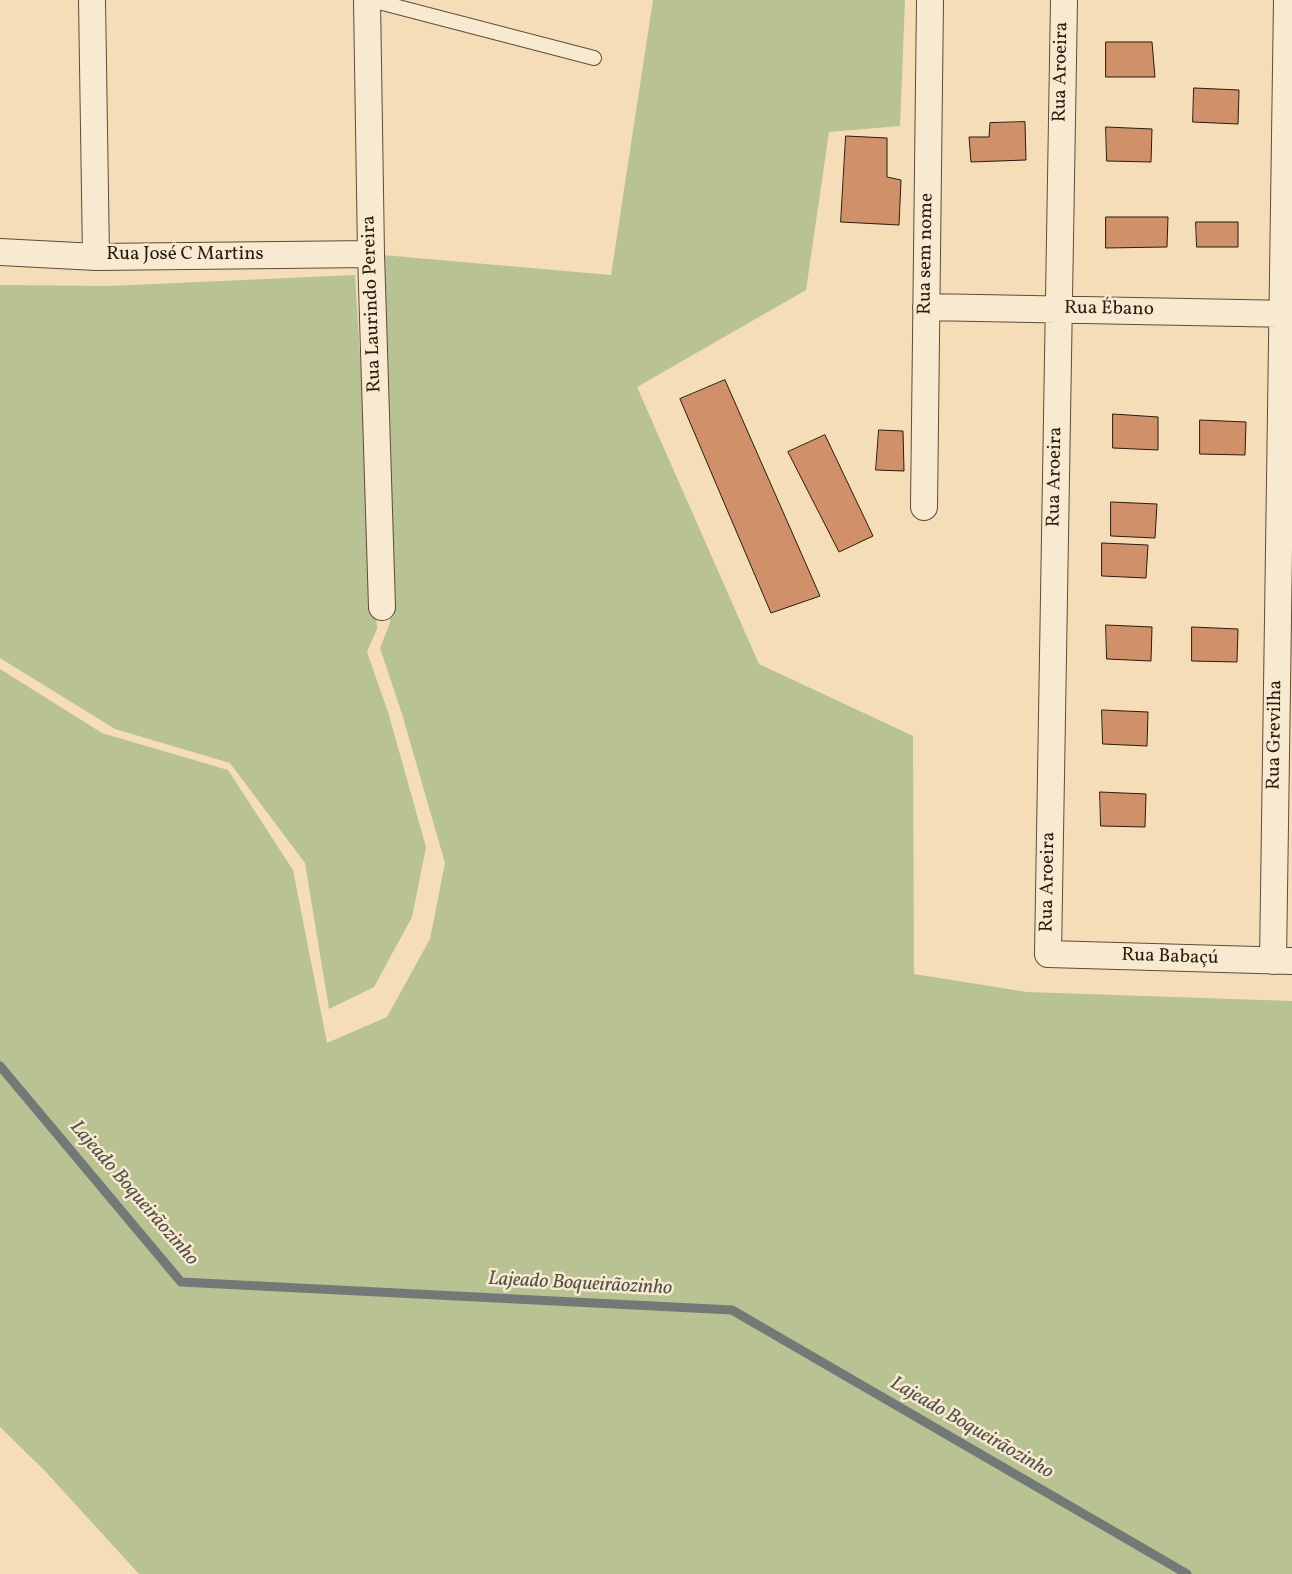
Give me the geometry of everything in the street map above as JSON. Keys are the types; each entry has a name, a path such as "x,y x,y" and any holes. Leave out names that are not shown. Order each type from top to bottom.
{"street":[{"path":"92,0 96,257"},
{"name":"Rua Laurindo Pereira","path":"369,0 370,254 382,607"},
{"name":"Rua sem nome","path":"924,507 930,0"},
{"name":"Rua Aroeira","path":"1048,954 1064,0"},
{"name":"Rua Grevilha","path":"1282,961 1287,0"},
{"name":"Rua José C Martins","path":"0,252 96,257 370,254"},
{"name":"Rua Ébano","path":"926,307 1286,314"},
{"name":"Rua Babaçú","path":"1048,954 1282,961"}],"lane":[{"path":"369,0 594,58"}],"green space":[{"path":"653,0 905,0 900,126 829,132 806,290 637,387 759,664 913,736 914,974 1027,992 1292,1001 1292,1574 139,1574 46,1472 0,1427 0,669 102,733 228,770 293,870 327,1043 387,1017 430,939 445,863 402,714 380,648 390,623 371,254 611,275"},
{"path":"355,275 377,629 367,652 388,712 426,847 412,917 374,987 329,1009 305,863 230,763 115,729 0,658 0,285 109,286"}],"building":[{"path":"1106,42 1152,42 1155,77 1106,77"},
{"path":"1194,88 1239,90 1238,124 1193,122"},
{"path":"1025,122 1026,160 971,162 969,137 989,137 990,123"},
{"path":"1106,127 1152,129 1151,162 1107,161"},
{"path":"846,136 887,138 887,177 901,180 899,225 841,222"},
{"path":"1106,217 1168,217 1167,247 1106,248"},
{"path":"1196,222 1238,222 1238,247 1197,247"},
{"path":"725,380 820,596 771,613 680,399"},
{"path":"1113,414 1158,417 1158,450 1113,448"},
{"path":"1200,420 1246,422 1245,455 1200,454"},
{"path":"879,430 903,431 904,471 876,470"},
{"path":"825,435 873,536 839,552 788,452"},
{"path":"1111,502 1157,504 1155,538 1111,536"},
{"path":"1102,543 1148,545 1146,578 1102,576"},
{"path":"1106,625 1152,627 1151,661 1107,659"},
{"path":"1192,627 1238,629 1237,662 1192,661"},
{"path":"1102,710 1148,712 1147,746 1103,744"},
{"path":"1100,792 1146,794 1145,827 1101,826"}],"waterway":[{"name":"Lajeado Boqueirãozinho","path":"0,1066 181,1282 732,1310 1187,1574"}]}
